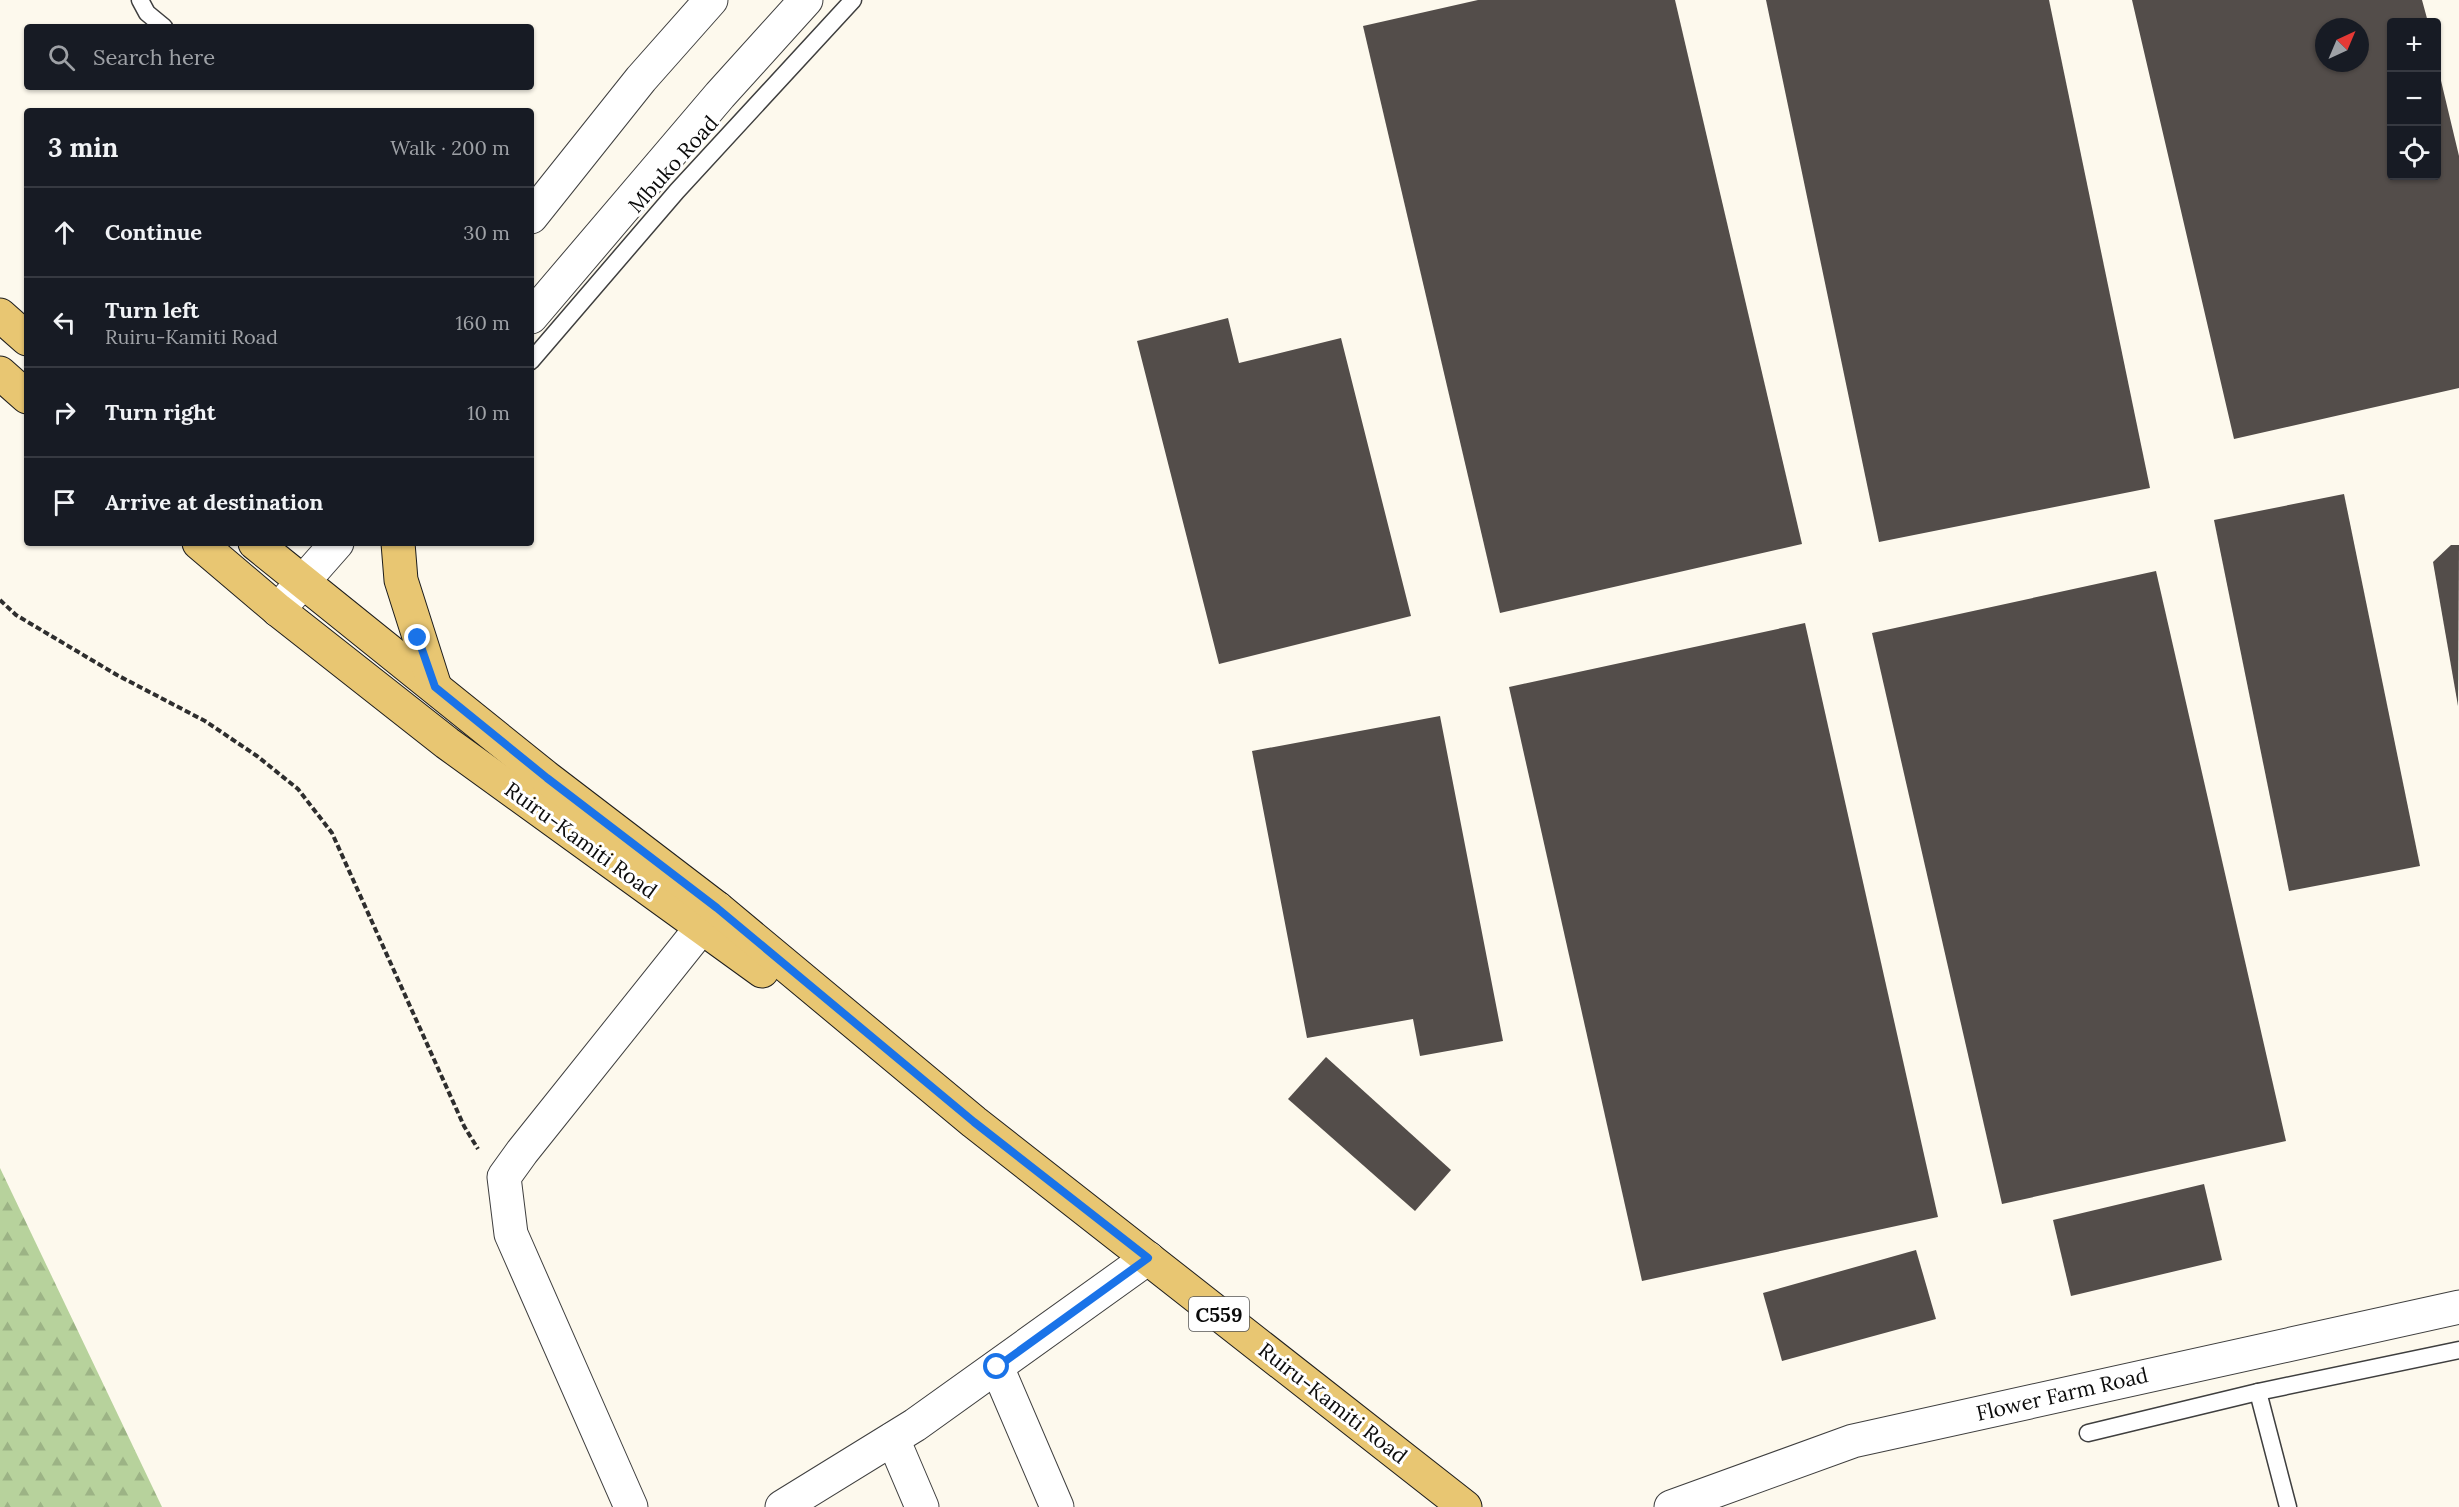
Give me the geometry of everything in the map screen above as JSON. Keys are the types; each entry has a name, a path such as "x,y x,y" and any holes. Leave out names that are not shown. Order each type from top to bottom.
{"main road":[{"path":"0,315 24,336"},
{"path":"0,372 24,394"},
{"name":"Ruiru-Kamiti Road","path":"202,546 278,610 447,743 709,917"},
{"name":"Ruiru-Kamiti Road","path":"257,546 547,778 709,917 1465,1507"},
{"path":"398,546 401,580 435,687"}],"street":[{"path":"534,213 641,79 711,0"},
{"path":"534,313 720,95 806,0"},
{"path":"228,568 250,546"},
{"path":"278,610 334,546"},
{"path":"628,1506 511,1234 504,1177 709,917"},
{"path":"782,1507 893,1439 1148,1258"},
{"name":"Flower Farm Road","path":"1671,1507 1853,1441 2459,1307"},
{"path":"997,1367 1057,1507"},
{"path":"893,1439 922,1507"}],"lane":[{"path":"140,0 147,13 160,24"},
{"name":"Mbuko Road","path":"534,358 677,191 853,0"},
{"path":"2088,1433 2258,1392 2459,1350"},
{"path":"2258,1392 2288,1507"}],"path":[{"path":"0,600 16,615 117,675 206,721 257,756 298,789 333,833 464,1126 480,1154 504,1177"}],"green space":[{"path":"0,1168 162,1507 0,1507"}],"building":[{"path":"1478,0 1675,0 1802,544 1500,613 1363,26"},
{"path":"1766,0 2049,0 2150,488 1879,542"},
{"path":"2132,0 2422,0 2427,18 2387,18 2387,180 2441,180 2441,81 2459,156 2459,388 2234,439"},
{"path":"1228,318 1239,363 1341,338 1411,616 1219,664 1137,341"},
{"path":"2344,494 2420,866 2289,891 2214,520"},
{"path":"2451,545 2459,545 2458,706 2433,562"},
{"path":"2156,571 2286,1141 2002,1204 1872,633"},
{"path":"1805,623 1938,1217 1642,1281 1509,687"},
{"path":"1440,716 1503,1041 1420,1056 1413,1019 1307,1038 1252,751"},
{"path":"1326,1057 1451,1170 1415,1211 1288,1099"},
{"path":"2204,1184 2222,1260 2071,1296 2053,1220"},
{"path":"1916,1250 1936,1319 1782,1361 1763,1293"}],"route":[{"path":"418,638 435,687 547,778 717,908 974,1122 1148,1258 997,1367"}]}
